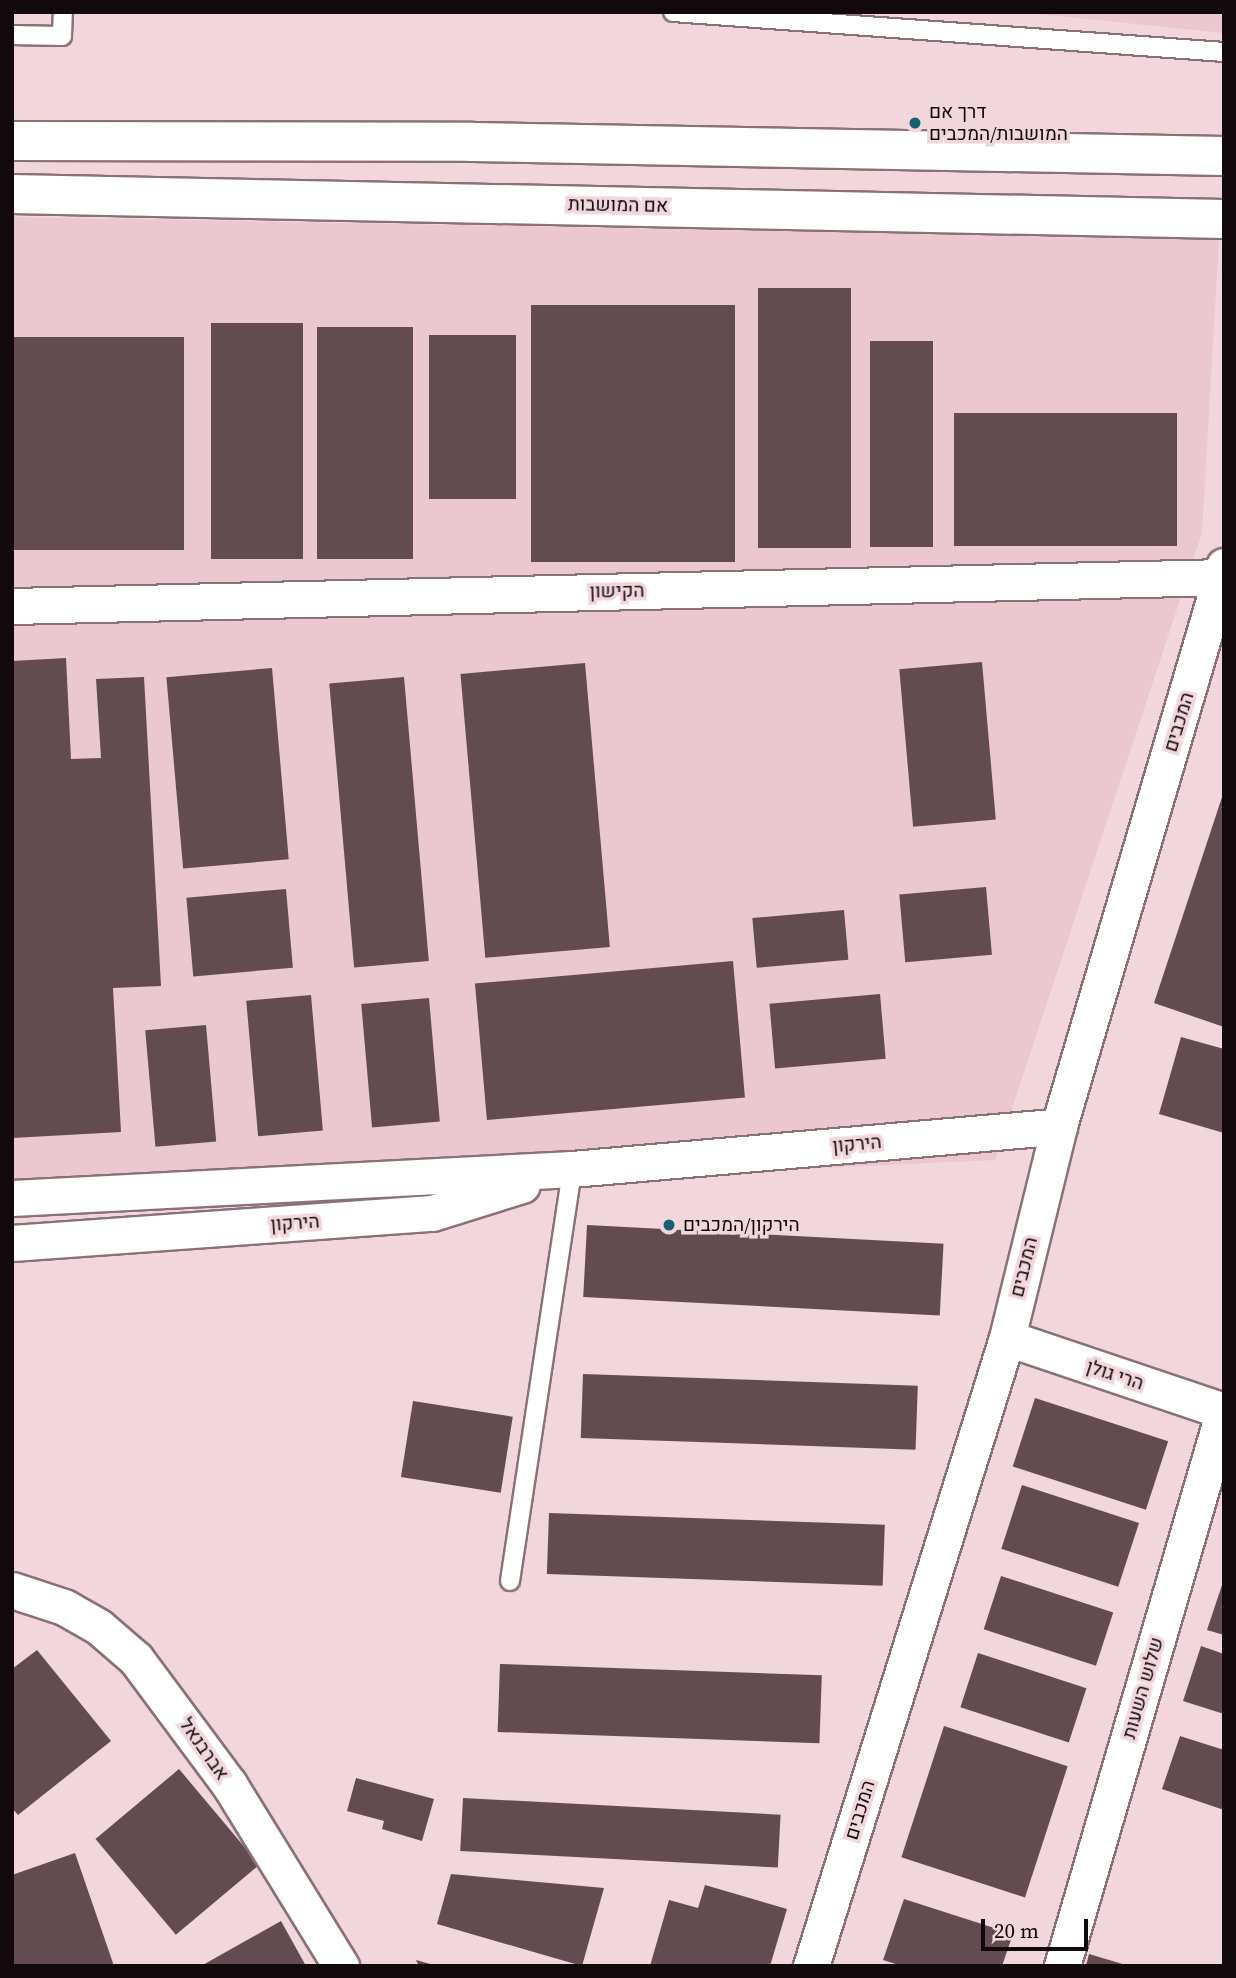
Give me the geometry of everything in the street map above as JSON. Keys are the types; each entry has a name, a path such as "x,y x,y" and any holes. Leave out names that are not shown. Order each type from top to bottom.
{"main road":[{"path":"12,141 472,142 1224,156"},
{"name":"אם המושבות","path":"12,194 1224,219"}],"street":[{"name":"הקישון","path":"12,606 1223,571"},
{"name":"המכבים","path":"811,1966 1007,1338 1059,1126 1223,571"},
{"name":"הירקון","path":"12,1198 572,1170 1059,1126"},
{"name":"הירקון","path":"12,1243 432,1213 572,1170"},
{"name":"הרי גולן","path":"1007,1338 1224,1410"},
{"name":"שלוש השעות","path":"1062,1966 1224,1410"},
{"name":"אברבנאל","path":"12,1590 64,1607 99,1627 136,1659 229,1784 341,1966"}],"lane":[{"path":"12,35 62,36 62,12"},
{"path":"673,12 1224,52"},
{"path":"510,1581 572,1170"}],"shaded area":[{"path":"1019,12 1224,12 1224,33"},
{"path":"12,217 1219,239 1202,533 995,1160 12,1205"}],"building":[{"path":"758,288 851,288 851,548 758,548"},
{"path":"531,305 735,305 735,562 531,562"},
{"path":"211,323 303,323 303,559 211,559"},
{"path":"317,327 413,327 413,559 317,559"},
{"path":"429,335 516,335 516,499 429,499"},
{"path":"12,337 184,337 184,550 12,550"},
{"path":"870,341 933,341 933,547 870,547"},
{"path":"954,413 1177,413 1177,546 954,546"},
{"path":"66,658 71,759 101,758 96,679 144,677 161,986 113,988 121,1132 12,1138 12,661"},
{"path":"982,662 996,819 913,827 899,669"},
{"path":"585,663 610,947 485,958 460,674"},
{"path":"272,668 289,859 183,869 166,677"},
{"path":"404,677 429,961 354,967 329,684"},
{"path":"1224,795 1224,1027 1154,1003"},
{"path":"986,887 992,955 905,962 899,895"},
{"path":"286,889 293,968 193,976 186,898"},
{"path":"844,910 848,960 757,968 752,918"},
{"path":"733,961 745,1097 487,1120 475,984"},
{"path":"880,994 886,1059 775,1068 769,1004"},
{"path":"311,995 323,1130 258,1136 246,1001"},
{"path":"429,998 440,1122 372,1127 361,1004"},
{"path":"206,1025 216,1142 155,1147 145,1030"},
{"path":"1181,1037 1224,1049 1224,1133 1159,1114"},
{"path":"587,1225 944,1244 940,1316 583,1297"},
{"path":"583,1374 918,1386 916,1450 581,1438"},
{"path":"1035,1398 1168,1441 1146,1510 1013,1466"},
{"path":"413,1401 513,1417 501,1493 401,1477"},
{"path":"1022,1485 1139,1523 1118,1587 1001,1549"},
{"path":"549,1513 885,1525 883,1586 547,1574"},
{"path":"1001,1576 1113,1612 1096,1666 984,1629"},
{"path":"1224,1582 1224,1635 1207,1630"},
{"path":"1201,1646 1224,1654 1224,1714 1183,1701"},
{"path":"37,1650 111,1741 18,1815 12,1808 12,1669"},
{"path":"978,1653 1086,1688 1069,1742 960,1707"},
{"path":"500,1664 822,1675 819,1743 498,1732"},
{"path":"944,1726 1068,1766 1025,1897 901,1857"},
{"path":"1180,1736 1224,1750 1224,1810 1162,1789"},
{"path":"179,1769 259,1865 176,1935 96,1839"},
{"path":"356,1778 434,1799 422,1841 382,1829 384,1821 347,1811"},
{"path":"463,1798 781,1815 778,1868 460,1851"},
{"path":"75,1853 114,1966 12,1966 12,1875"},
{"path":"451,1874 604,1888 582,1966 437,1924"},
{"path":"705,1885 787,1909 770,1966 650,1966 669,1900 698,1908"},
{"path":"904,1899 1013,1934 1002,1966 902,1966 883,1960"},
{"path":"281,1921 306,1966 201,1966"},
{"path":"1089,1954 1126,1965 1126,1966 1086,1966"},
{"path":"416,1960 434,1965 434,1966 419,1966"}],"place":[{"name":"דרך אם המושבות/המכבים","path":"915,123"},
{"name":"הירקון/המכבים","path":"669,1225"}]}
